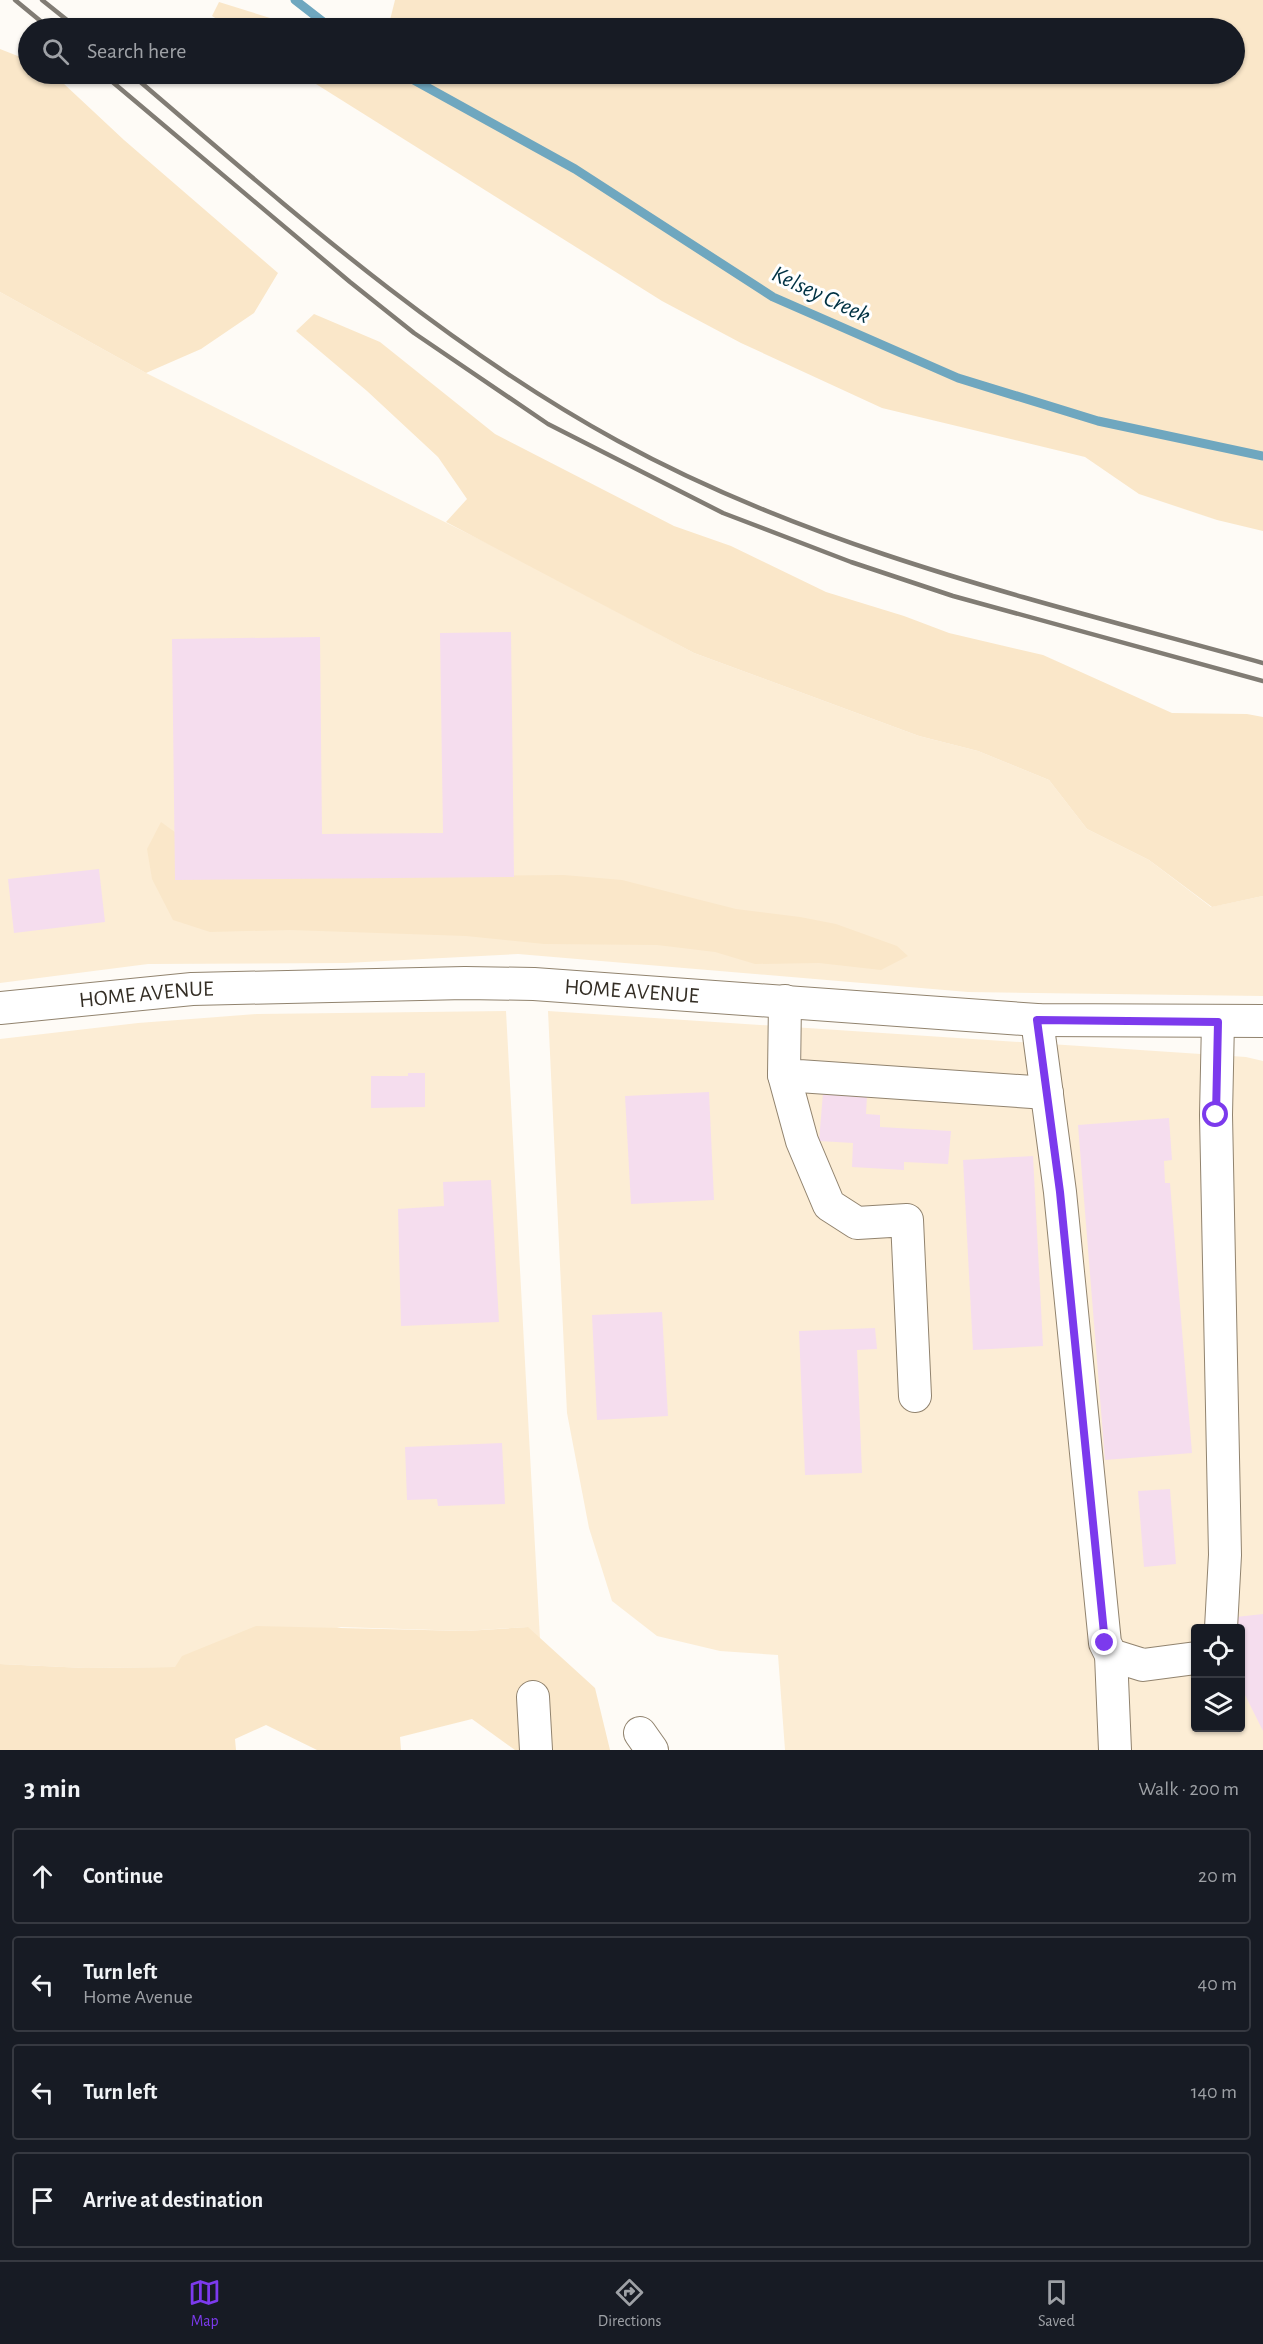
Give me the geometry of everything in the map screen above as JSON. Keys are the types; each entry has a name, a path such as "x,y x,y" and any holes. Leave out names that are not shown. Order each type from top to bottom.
{"street":[{"name":"HOME AVENUE","path":"0,1008 192,989 465,983 534,984 1037,1020 1263,1022"},
{"path":"785,1001 784,1075 802,1142 830,1205 856,1223 907,1220 915,1396"},
{"path":"1037,1020 1060,1192 1105,1643 1111,1655 1115,1750"},
{"path":"1218,1022 1216,1115 1225,1556 1221,1624"},
{"path":"784,1075 1047,1093"},
{"path":"1111,1655 1143,1665 1191,1659"},
{"path":"533,1697 536,1750"}],"shaded area":[{"path":"395,0 1263,0 1263,531 1217,520 1139,494 1085,457 882,408 741,343 662,301 316,84 1245,84 1245,18 390,18"},
{"path":"219,2 270,18 215,18 212,16"},
{"path":"0,49 18,56 18,84 64,84 124,140 278,273 254,313 201,349 146,373 0,292"},
{"path":"0,292 146,373 509,554 694,653 919,736 978,751 1049,780 1087,829 1149,860 1211,907 1263,896 1263,996 968,992 518,954 346,963 148,964 0,983"},
{"path":"314,314 380,342 495,434 674,526 731,546 826,592 904,616 949,633 1043,655 1172,713 1247,714 1263,717 1263,896 1212,907 1149,860 1087,829 1049,780 978,751 919,736 694,653 446,522 467,499 438,457 367,391 296,331"},
{"path":"161,822 201,851 462,876 564,875 622,880 736,909 836,924 897,946 908,956 881,970 819,963 755,964 715,952 657,945 544,944 466,936 290,930 210,932 173,920 152,879 147,849"},
{"path":"506,1011 540,1639 527,1627 466,1631 341,1627 175,1667 85,1668 0,1664 0,1039 138,1023 257,1014"},
{"path":"548,1011 1246,1057 1263,1061 1263,1750 785,1750 778,1655 720,1651 657,1636 612,1601 589,1528 567,1413"},
{"path":"256,1626 466,1631 528,1627 595,1688 610,1750 515,1750 472,1719 400,1737 401,1750 317,1750 266,1725 235,1739 236,1750 0,1750 0,1664 85,1668 175,1667 182,1656"}],"building":[{"path":"511,632 514,877 175,880 172,639 320,637 322,834 443,833 440,633"},
{"path":"99,869 105,922 14,933 8,879"},
{"path":"408,1073 425,1073 425,1107 371,1108 371,1076 408,1076"},
{"path":"709,1092 714,1200 631,1204 625,1096"},
{"path":"823,1093 867,1096 866,1114 880,1115 880,1127 951,1131 948,1164 904,1162 904,1170 852,1167 853,1143 819,1141"},
{"path":"1169,1118 1172,1160 1164,1161 1165,1183 1170,1183 1192,1453 1105,1460 1078,1125"},
{"path":"1033,1156 1043,1346 973,1350 963,1160"},
{"path":"491,1180 499,1322 401,1326 398,1209 444,1206 443,1182"},
{"path":"662,1312 668,1416 597,1420 592,1315"},
{"path":"875,1328 877,1349 857,1350 862,1473 805,1475 799,1331"},
{"path":"502,1443 505,1504 438,1506 437,1499 407,1500 405,1447"},
{"path":"1170,1489 1176,1564 1144,1567 1138,1491"},
{"path":"1263,1614 1263,1731 1245,1695 1245,1624 1237,1624 1236,1617"}],"waterway":[{"name":"Kelsey Creek","path":"295,0 318,18"},
{"name":"Kelsey Creek","path":"421,84 575,169 773,297 958,378 1098,421 1263,456"}],"railway":[{"path":"15,0 37,18"},
{"path":"42,0 64,18"},
{"path":"115,84 414,333 548,424 723,513 851,562 953,596 1263,681"},
{"path":"143,84 306,222 426,317 552,403 618,441 694,480 773,514 853,543 1016,595 1263,663"}],"route":[{"path":"1105,1643 1060,1192 1037,1020 1218,1022 1216,1115"}]}
